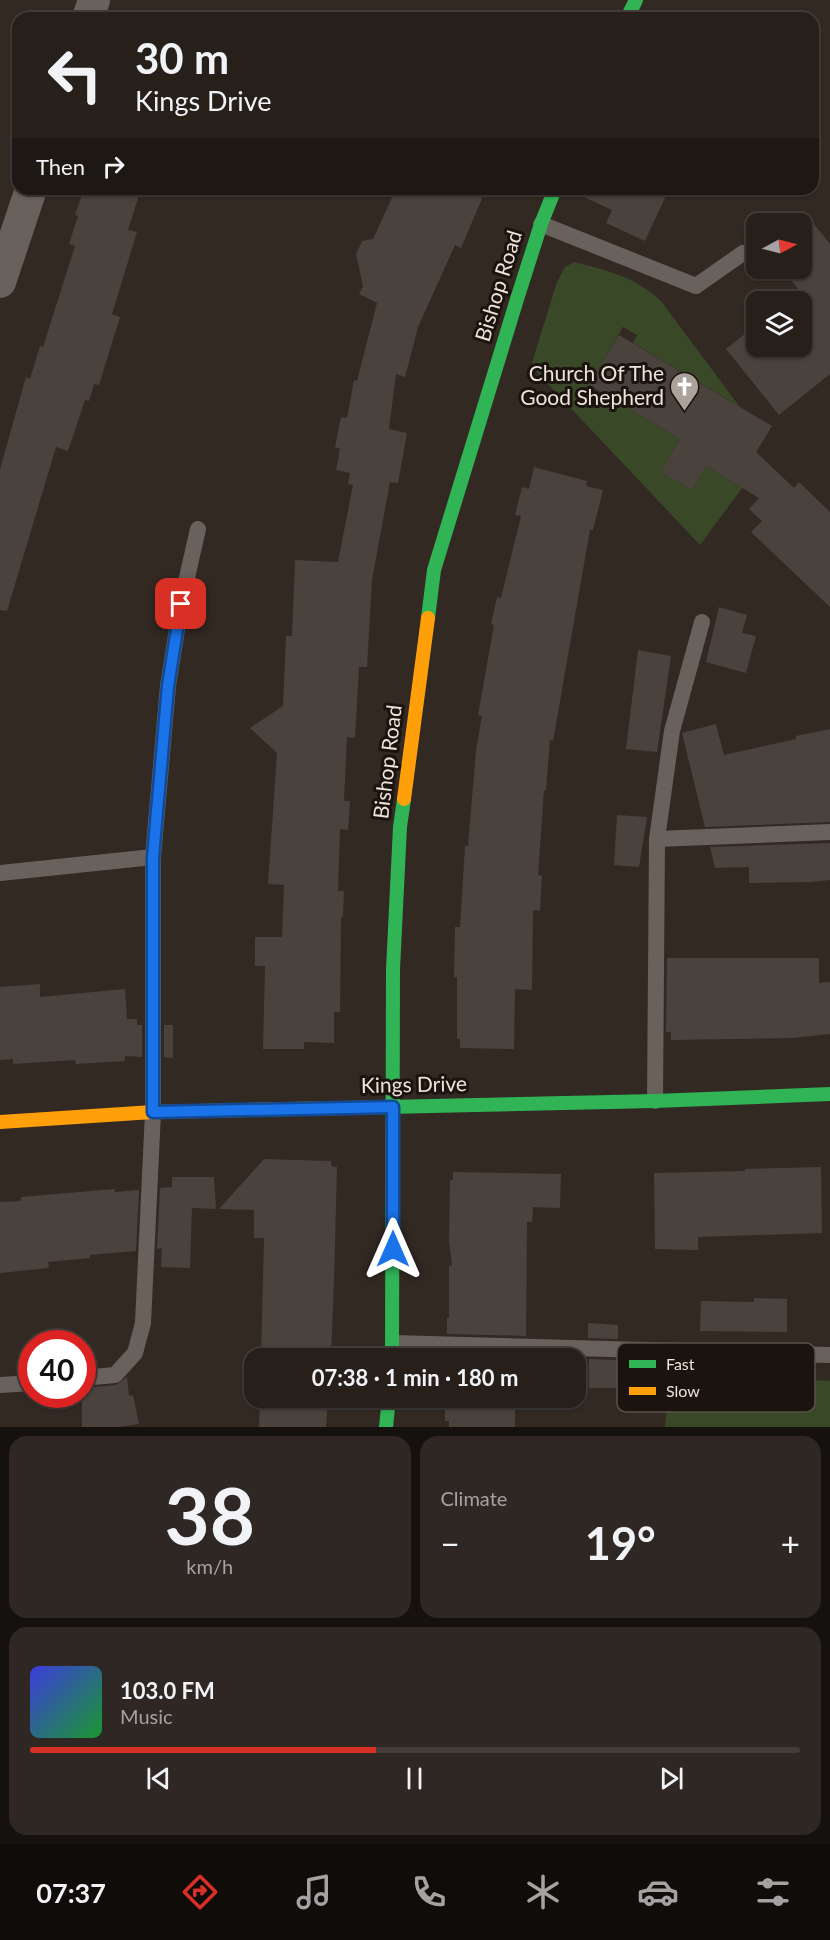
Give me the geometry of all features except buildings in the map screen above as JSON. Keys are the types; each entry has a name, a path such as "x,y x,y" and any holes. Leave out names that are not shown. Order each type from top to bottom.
{"street":[{"path":"0,282 29,195"},
{"name":"Bishop Road","path":"393,1348 393,969 400,827 434,570 541,224 553,195"},
{"name":"Kings Drive","path":"0,1122 153,1112 655,1101 830,1094"},
{"path":"386,1427 388,1408"}],"lane":[{"path":"541,224 696,286 743,253"},
{"path":"96,1377 115,1375 135,1353 143,1323 153,1112 153,857 168,686 181,604 198,529"},
{"path":"655,1101 657,839 672,731 702,622"},
{"path":"657,839 830,832"},
{"path":"0,873 153,857"},
{"path":"586,1353 617,1353"},
{"path":"815,1355 830,1355"},
{"path":"0,1386 18,1384"}],"green space":[{"path":"574,262 631,280 661,301 739,406 633,343 637,335 623,327 586,391 600,400 604,394 680,439 661,472 692,490 706,466 742,488 700,545 531,366 557,282 565,267"},
{"path":"815,1380 830,1381 830,1427 665,1427 666,1412 815,1412"}],"traffic: fast":[{"path":"630,12 636,0"},
{"path":"428,618 434,570 518,296 553,195"},
{"path":"392,1348 393,969 400,827 404,799"},
{"path":"342,1108 655,1101 830,1094"},
{"path":"386,1427 388,1408"}],"traffic: slow":[{"path":"404,799 428,618"},
{"path":"0,1122 153,1112 342,1108"}],"place":[{"name":"Church Of The Good Shepherd","path":"685,412"}],"route":[{"path":"181,604 168,686 153,857 153,1112 393,1107 393,1249"}]}
